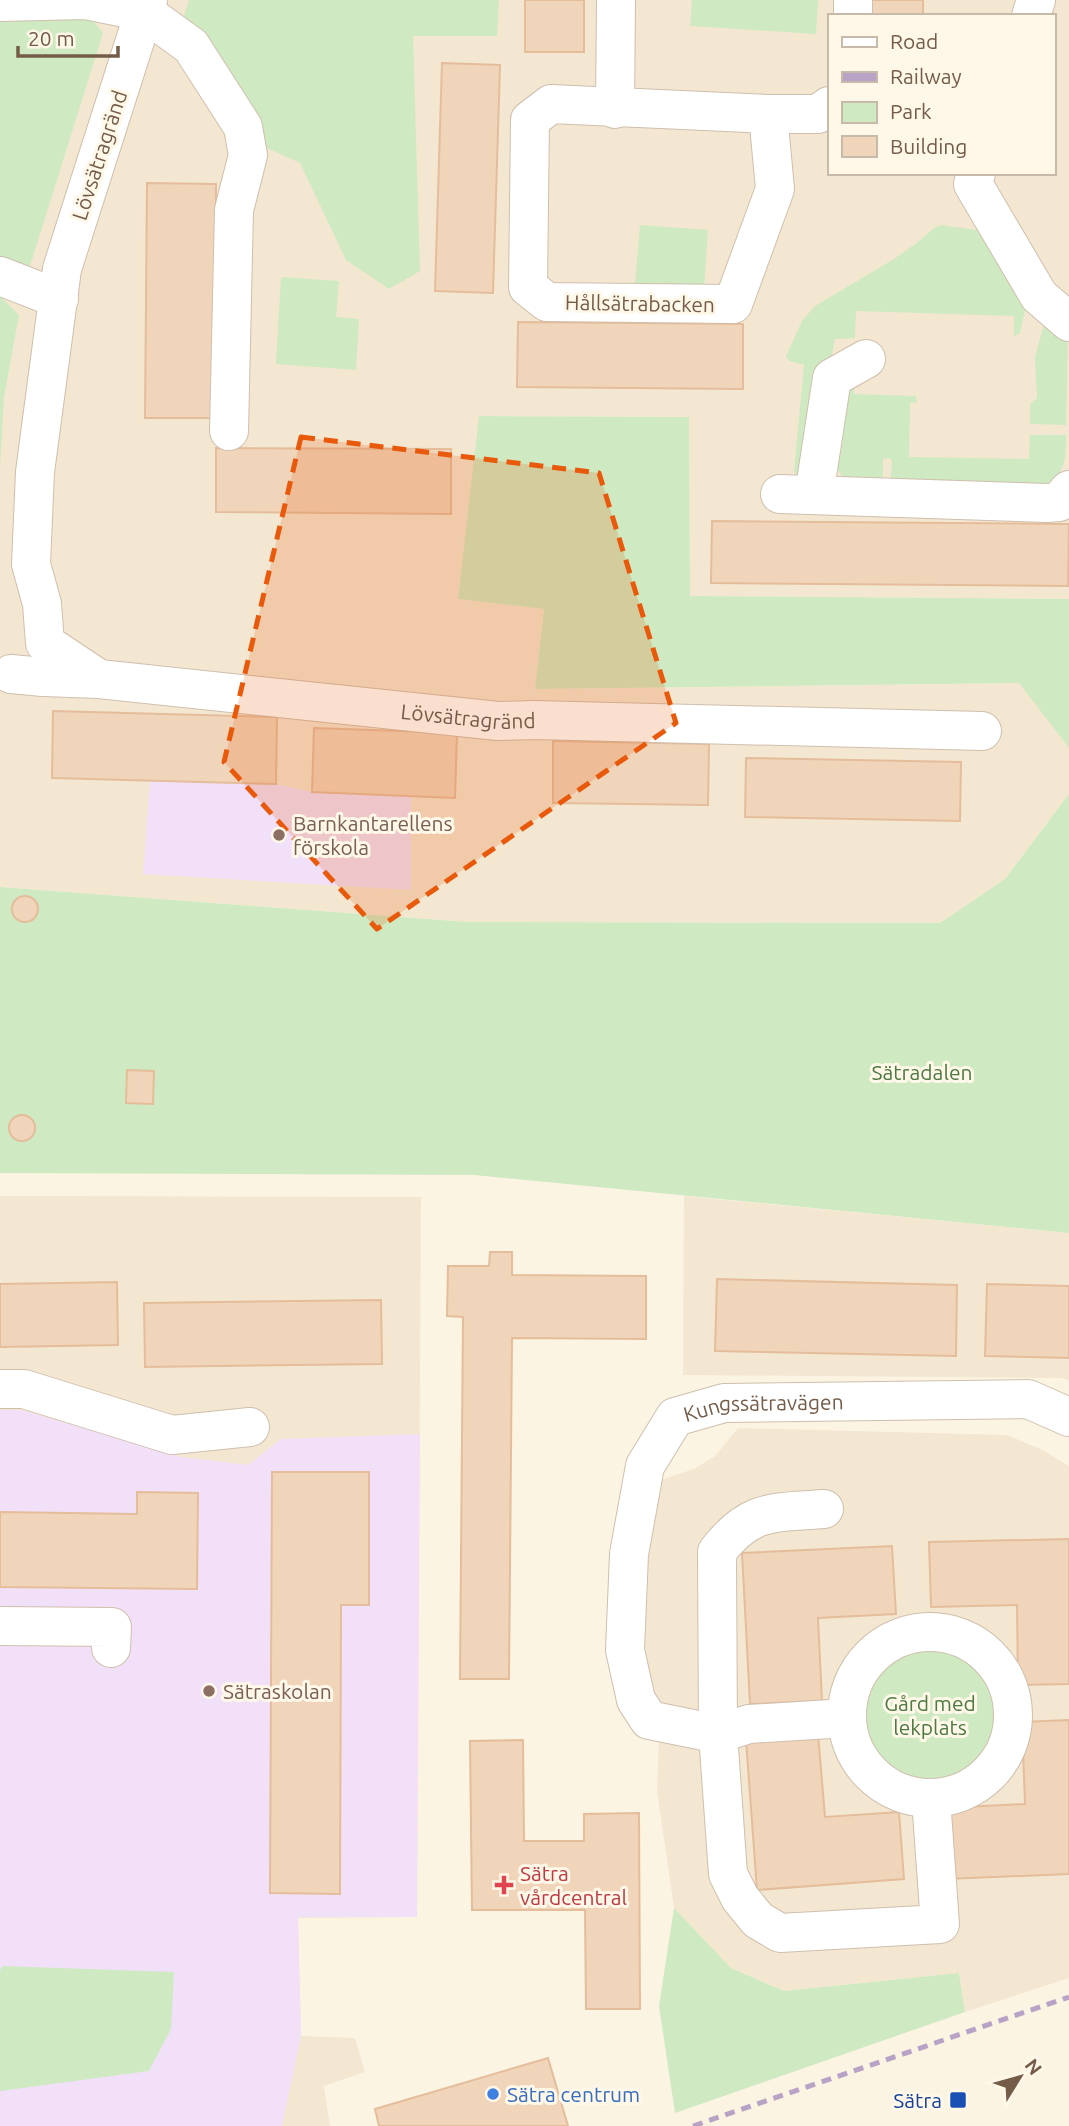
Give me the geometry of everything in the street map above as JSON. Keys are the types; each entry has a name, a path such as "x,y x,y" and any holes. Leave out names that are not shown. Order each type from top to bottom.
{"street":[{"path":"0,2 85,0 146,6 191,47 243,127 248,155 234,209 229,431"},
{"path":"615,108 616,0"},
{"name":"Lövsätragränd","path":"146,6 62,270 35,472 16,564 42,604 45,643 99,679 498,721 982,731"},
{"name":"Hållsätrabacken","path":"768,114 775,189 733,304 547,302 528,288 530,120 551,104 768,114 818,114 828,107"},
{"path":"975,175 973,184 1039,296 1069,322"},
{"path":"0,276 59,299"},
{"path":"866,359 832,378 797,494 1047,503 1059,502 1069,490"},
{"path":"10,674 99,679"},
{"path":"0,1389 24,1389 173,1436 250,1427"},
{"name":"Kungssätravägen","path":"847,1718 748,1724 719,1734 649,1720 636,1700 625,1650 629,1554 645,1465 675,1418 724,1403 1028,1399 1069,1417"},
{"path":"824,1509 765,1514 747,1521 730,1535 718,1552 719,1734 728,1874 740,1898 758,1920 780,1933 940,1924 931,1799"},
{"path":"0,1626 111,1627 111,1648"},
{"path":"945,1632 978,1646 1002,1671 1013,1704 1011,1739 994,1770 965,1791 931,1799 897,1793 869,1773 850,1743 846,1708 856,1674 879,1648 911,1633 945,1632"}],"highlighted area":[{"path":"301,437 599,473 676,723 377,929 224,762"}],"shaded area":[{"path":"0,0 1069,0 1069,599 690,596 689,417 480,416 458,599 544,609 535,689 1020,683 1069,748 1069,794 1005,879 940,923 468,922 0,887"},
{"name":"Barnkantarellens förskola","path":"150,781 276,784 312,792 411,796 411,890 143,874"},
{"name":"Sätraskolan","path":"0,1196 421,1197 417,1917 298,1918 301,2036 355,2038 365,2072 324,2086 330,2126 0,2126"},
{"path":"684,1196 1069,1233 1069,1381 1063,1378 683,1375"},
{"name":"Sätraskolan","path":"0,1410 22,1410 181,1457 248,1465 281,1439 420,1434 417,1917 298,1917 301,2036 282,2126 0,2126"},
{"path":"738,1428 1007,1435 1041,1449 1069,1466 1069,1978 965,2012 959,1973 784,1991 731,1968 674,1908 657,1791 660,1710 645,1670 645,1558 660,1480 694,1469 715,1456"}],"green space":[{"path":"189,0 499,0 497,36 413,36 420,271 389,289 346,260 300,163 267,148 255,117 182,22"},
{"path":"692,0 818,0 816,34 690,26"},
{"path":"0,18 92,19 103,33 30,266 13,279 0,274"},
{"path":"640,225 708,230 704,289 635,283"},
{"path":"941,225 991,232 1026,306 1020,333 1014,336 1014,316 856,311 855,338 835,339 807,477 796,478 794,471 804,365 789,361 786,356 802,321 815,306 894,259"},
{"path":"281,277 339,281 336,317 359,319 356,370 276,364"},
{"path":"0,296 19,315 4,397 0,468"},
{"path":"1046,316 1068,337 1066,425 1030,424 1030,404 1037,398 1035,357"},
{"path":"851,376 854,376 854,394 916,396 917,402 910,403 909,457 1029,459 1030,435 1066,435 1065,458 1061,471 1045,487 890,489 892,461 889,458 883,459 883,488 843,478 834,463"},
{"path":"479,416 689,417 690,596 1069,599 1069,748 1019,683 535,689 544,609 458,599"},
{"name":"Sätradalen","path":"1069,794 1069,1233 474,1175 0,1173 0,887 468,922 940,923 1005,879"},
{"name":"Gård med lekplats","path":"938,1646 981,1662 1003,1702 990,1756 944,1787 900,1782 860,1744 860,1687 893,1654"},
{"path":"674,1908 731,1968 784,1991 959,1973 965,2012 675,2113 659,2006"},
{"path":"2,1966 174,1972 171,2029 149,2071 0,2091"}],"building":[{"path":"525,0 584,0 584,52 525,52"},
{"path":"865,0 923,0 923,14 864,14"},
{"path":"442,63 500,65 493,293 435,291"},
{"path":"147,183 216,184 214,418 145,418"},
{"path":"518,322 743,324 743,389 517,387"},
{"path":"216,448 451,449 451,514 216,512"},
{"path":"712,521 1069,524 1068,586 711,583"},
{"path":"53,711 277,717 276,784 52,778"},
{"path":"314,728 457,733 455,798 312,792"},
{"path":"553,741 709,744 708,805 553,803"},
{"path":"746,758 961,762 960,821 745,817"},
{"path":"25,896 34,900 38,909 34,918 25,922 16,918 12,909 16,900"},
{"path":"127,1070 154,1071 153,1104 126,1103"},
{"path":"22,1115 31,1119 35,1128 31,1137 22,1141 13,1137 9,1128 13,1119"},
{"path":"490,1252 512,1252 512,1275 646,1276 646,1339 512,1338 509,1679 460,1679 463,1317 447,1316 448,1266 489,1266"},
{"path":"717,1279 957,1285 956,1356 715,1351"},
{"path":"117,1282 118,1345 0,1347 0,1284"},
{"path":"987,1284 1069,1286 1069,1358 985,1356"},
{"path":"381,1300 382,1364 145,1367 144,1303"},
{"path":"272,1472 369,1472 369,1605 341,1605 340,1894 270,1893"},
{"path":"137,1492 198,1493 197,1589 0,1587 0,1512 137,1514"},
{"path":"1069,1539 1069,1684 1018,1685 1017,1605 931,1607 929,1542"},
{"path":"892,1546 896,1614 818,1618 822,1701 750,1704 742,1553"},
{"path":"1069,1720 1069,1874 947,1879 944,1808 1025,1804 1022,1722"},
{"path":"818,1734 825,1817 899,1812 904,1879 757,1890 746,1740"},
{"path":"523,1740 524,1841 584,1841 584,1814 639,1813 640,2009 586,2009 585,1910 472,1910 470,1741"},
{"name":"Sätra centrum","path":"548,2058 568,2126 379,2126 375,2109"}],"railway":[{"path":"693,2126 1069,1997"}],"place":[{"name":"Barnkantarellens förskola","path":"279,835"},
{"name":"Sätraskolan","path":"209,1691"},
{"name":"Sätra vårdcentral","path":"504,1885"},
{"name":"Sätra centrum","path":"493,2094"},
{"name":"Sätra","path":"958,2100"}]}
